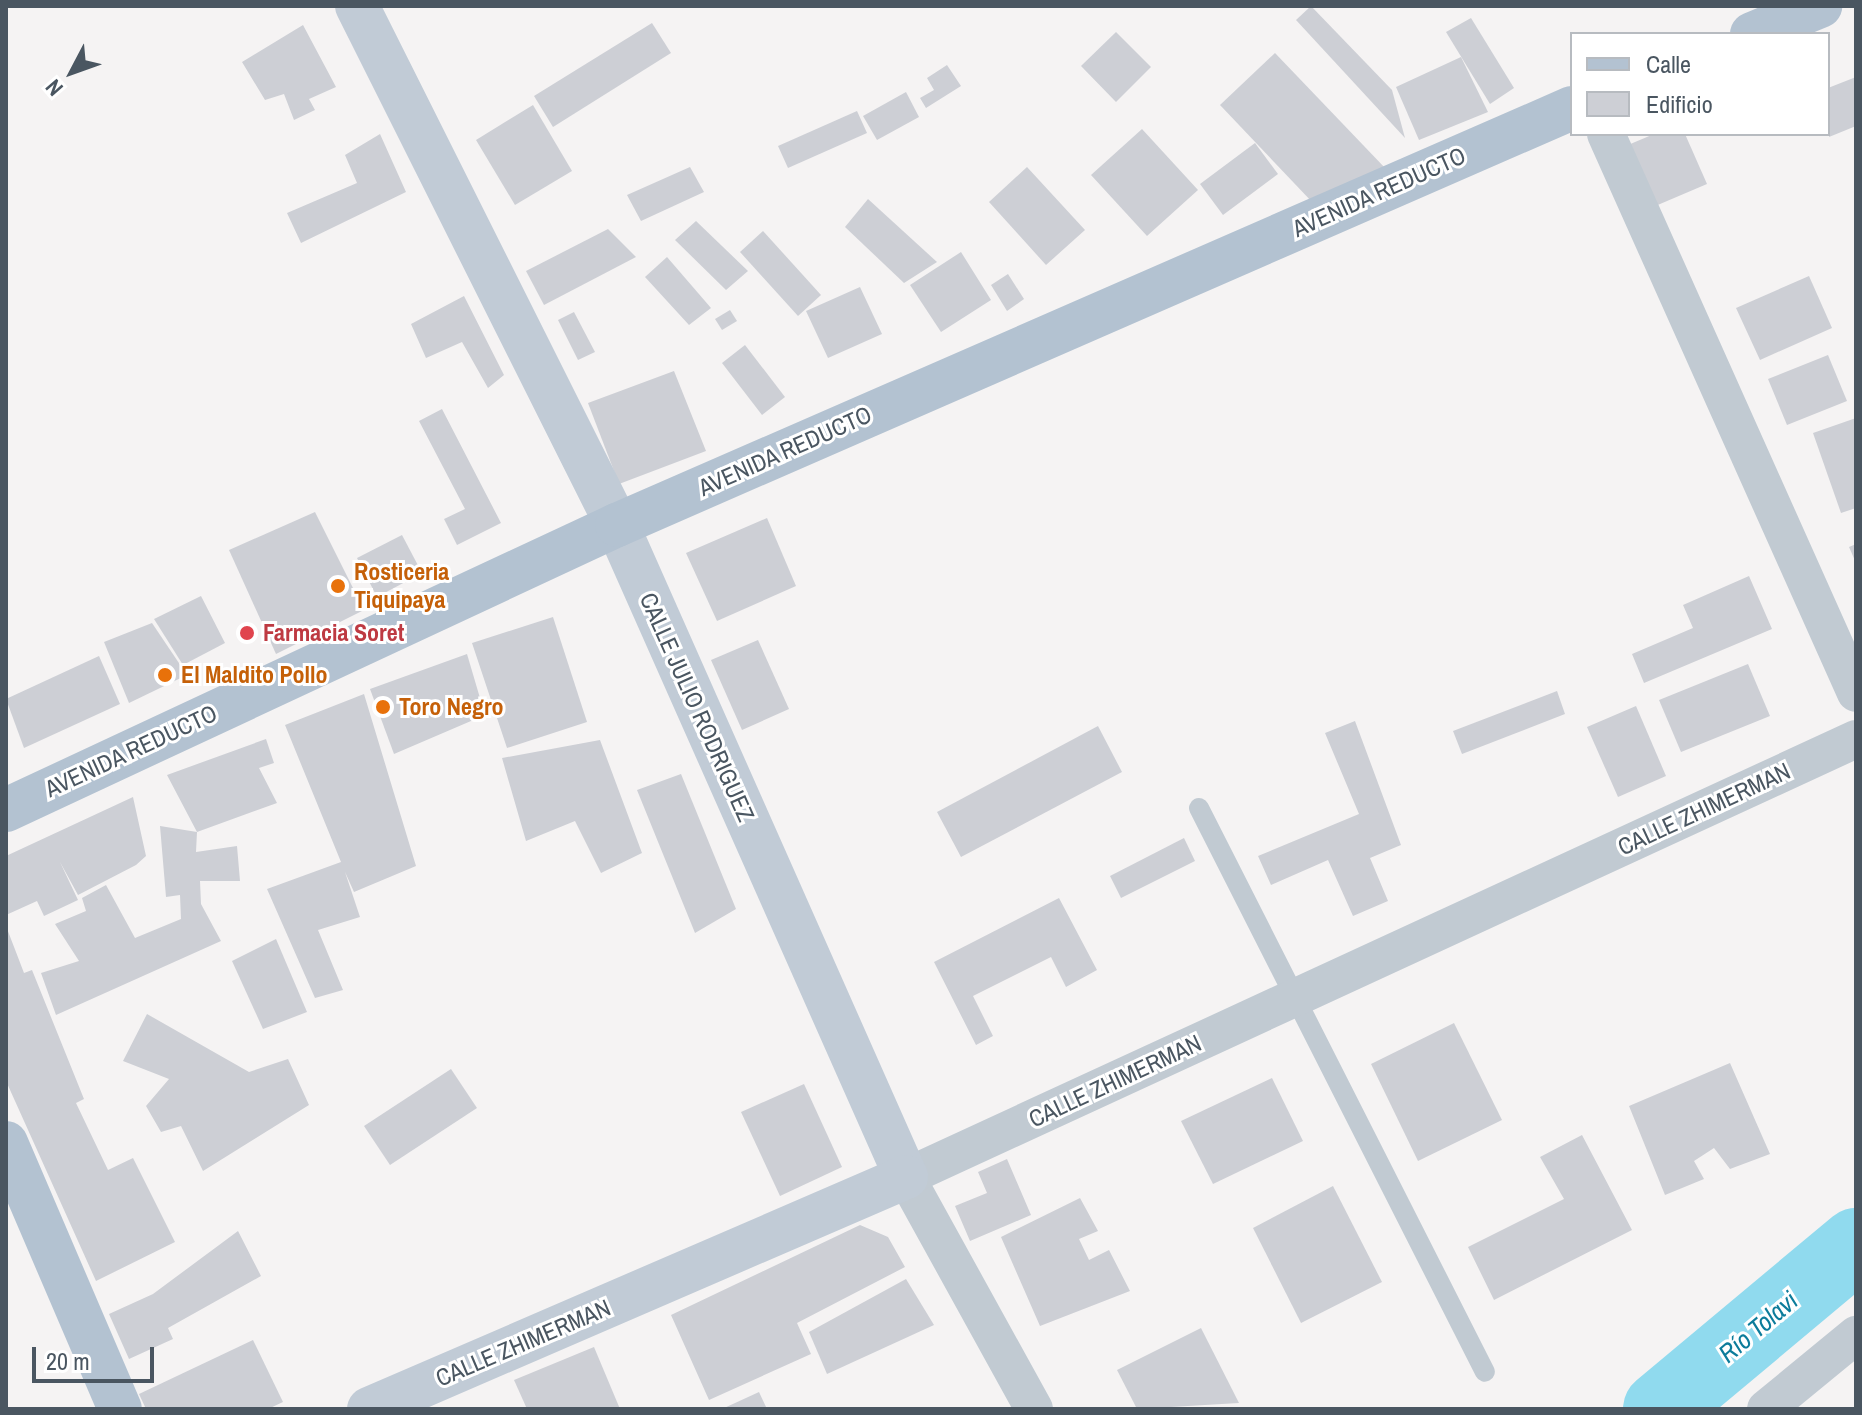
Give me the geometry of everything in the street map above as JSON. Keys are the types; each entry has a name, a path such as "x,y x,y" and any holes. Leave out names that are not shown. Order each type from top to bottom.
{"main road":[{"name":"CALLE JULIO RODRIGUEZ","path":"357,6 617,525 906,1177"},
{"path":"1757,32 1820,6"},
{"name":"AVENIDA REDUCTO","path":"6,810 617,525 1570,109"},
{"path":"6,1143 120,1409"},
{"name":"CALLE ZHIMERMAN","path":"369,1409 906,1177"}],"street":[{"path":"1607,136 1856,693"},
{"name":"CALLE ZHIMERMAN","path":"906,1177 1856,739"},
{"name":"CALLE JULIO RODRIGUEZ","path":"906,1177 1034,1409"},
{"path":"1766,1409 1856,1335"}],"lane":[{"path":"1199,808 1292,999 1485,1372"}],"building":[{"path":"1311,6 1392,90 1405,138 1296,20"},
{"path":"1471,18 1514,88 1490,104 1446,32"},
{"path":"652,23 671,53 553,127 534,96"},
{"path":"303,25 336,87 309,99 315,110 294,120 284,94 265,100 242,62"},
{"path":"1116,32 1151,67 1116,102 1081,66"},
{"path":"1275,53 1386,169 1313,203 1220,105"},
{"path":"1461,57 1488,112 1419,140 1396,87"},
{"path":"947,65 961,86 926,108 920,98 934,90 927,78"},
{"path":"1856,77 1856,126 1829,137 1830,136 1830,87"},
{"path":"906,92 919,117 877,140 863,116"},
{"path":"533,105 572,171 515,205 476,140"},
{"path":"857,111 867,133 788,168 778,146"},
{"path":"1142,129 1198,190 1147,236 1091,175"},
{"path":"380,134 406,192 301,243 287,213 357,183 345,155"},
{"path":"1649,136 1686,136 1707,184 1653,207 1628,145"},
{"path":"1255,143 1278,174 1223,215 1200,184"},
{"path":"690,167 704,192 641,221 627,195"},
{"path":"1027,167 1085,230 1046,265 989,202"},
{"path":"868,199 937,262 904,283 845,227"},
{"path":"696,221 748,271 726,290 675,240"},
{"path":"608,229 636,257 544,305 526,271"},
{"path":"763,231 821,295 798,316 740,252"},
{"path":"961,252 991,300 941,332 910,285"},
{"path":"667,257 711,308 689,325 645,277"},
{"path":"1008,274 1024,299 1007,311 991,285"},
{"path":"1809,276 1832,328 1760,360 1736,308"},
{"path":"860,287 882,334 828,358 806,311"},
{"path":"464,296 504,375 488,388 462,342 426,358 411,324"},
{"path":"730,310 737,321 722,330 715,319"},
{"path":"574,312 595,352 578,360 558,320"},
{"path":"745,345 785,397 762,415 722,363"},
{"path":"1828,355 1847,401 1787,425 1768,379"},
{"path":"674,371 706,451 619,484 588,403"},
{"path":"442,409 501,523 457,545 444,519 465,509 419,421"},
{"path":"1856,418 1856,508 1841,513 1813,433"},
{"path":"315,512 364,610 276,654 229,550"},
{"path":"767,518 796,586 717,621 686,553"},
{"path":"402,535 422,573 377,597 357,558"},
{"path":"1856,544 1856,563 1849,547"},
{"path":"1749,576 1772,629 1644,683 1632,654 1693,628 1683,605"},
{"path":"201,596 225,643 183,665 154,619"},
{"path":"553,617 587,722 507,748 472,643"},
{"path":"152,623 187,675 129,703 104,642"},
{"path":"758,640 789,709 742,730 711,660"},
{"path":"467,654 485,715 394,754 370,689"},
{"path":"99,656 120,704 24,748 6,699"},
{"path":"1748,664 1770,716 1681,752 1659,700"},
{"path":"1557,691 1565,714 1462,754 1453,731"},
{"path":"364,694 416,866 354,892 345,872 360,917 318,930 343,990 315,998 267,889 341,862 285,725"},
{"path":"1636,706 1666,776 1618,797 1587,727"},
{"path":"1355,721 1401,845 1370,858 1388,901 1353,916 1328,860 1271,885 1258,856 1359,814 1325,733"},
{"path":"1098,726 1122,772 961,857 937,812"},
{"path":"266,739 274,763 259,768 277,803 197,832 167,775"},
{"path":"600,740 642,853 601,873 575,821 526,841 502,758"},
{"path":"681,774 736,909 695,933 637,790"},
{"path":"133,797 146,856 136,865 78,895 60,862 78,900 44,916 37,901 6,915 6,856"},
{"path":"160,826 197,832 196,852 237,846 240,881 200,881 201,904 221,941 56,1015 41,973 79,961 55,924 86,911 82,898 106,885 135,938 181,919 180,895 166,897"},
{"path":"1184,838 1195,861 1121,898 1110,876"},
{"path":"1059,898 1097,970 1066,987 1051,957 973,996 993,1036 976,1045 934,962"},
{"path":"6,926 24,973 32,970 84,1099 76,1103 108,1170 133,1158 175,1242 96,1281 6,1081"},
{"path":"276,939 307,1012 263,1029 232,961"},
{"path":"147,1014 249,1072 288,1059 309,1105 203,1171 181,1126 161,1132 146,1106 169,1079 123,1061"},
{"path":"1454,1023 1502,1120 1418,1161 1371,1064"},
{"path":"1730,1063 1770,1154 1730,1169 1714,1148 1694,1161 1704,1179 1665,1195 1629,1106"},
{"path":"451,1069 477,1108 390,1165 364,1126"},
{"path":"1272,1078 1303,1141 1213,1184 1181,1121"},
{"path":"804,1084 842,1167 780,1196 741,1112"},
{"path":"1582,1135 1632,1230 1494,1300 1468,1247 1564,1199 1540,1157"},
{"path":"1007,1159 1031,1215 970,1241 955,1206 987,1193 978,1172"},
{"path":"1333,1186 1382,1282 1301,1323 1253,1228"},
{"path":"1080,1198 1098,1231 1079,1239 1089,1260 1109,1250 1130,1291 1040,1326 1001,1237"},
{"path":"860,1225 888,1237 905,1267 797,1323 811,1354 709,1400 671,1315"},
{"path":"238,1231 261,1276 168,1328 173,1339 129,1359 109,1314 153,1294"},
{"path":"906,1279 934,1325 827,1374 809,1332"},
{"path":"1201,1328 1239,1403 1137,1409 1117,1370"},
{"path":"253,1340 283,1402 268,1409 146,1409 139,1394"},
{"path":"594,1347 620,1409 527,1409 514,1380"},
{"path":"759,1392 767,1409 722,1409"}],"waterway":[{"name":"Río Tolavi","path":"1660,1409 1856,1245"}],"place":[{"name":"Rosticeria Tiquipaya","path":"338,586"},
{"name":"Farmacia Soret","path":"247,633"},
{"name":"El Maldito Pollo","path":"165,675"},
{"name":"Toro Negro","path":"383,707"}]}
